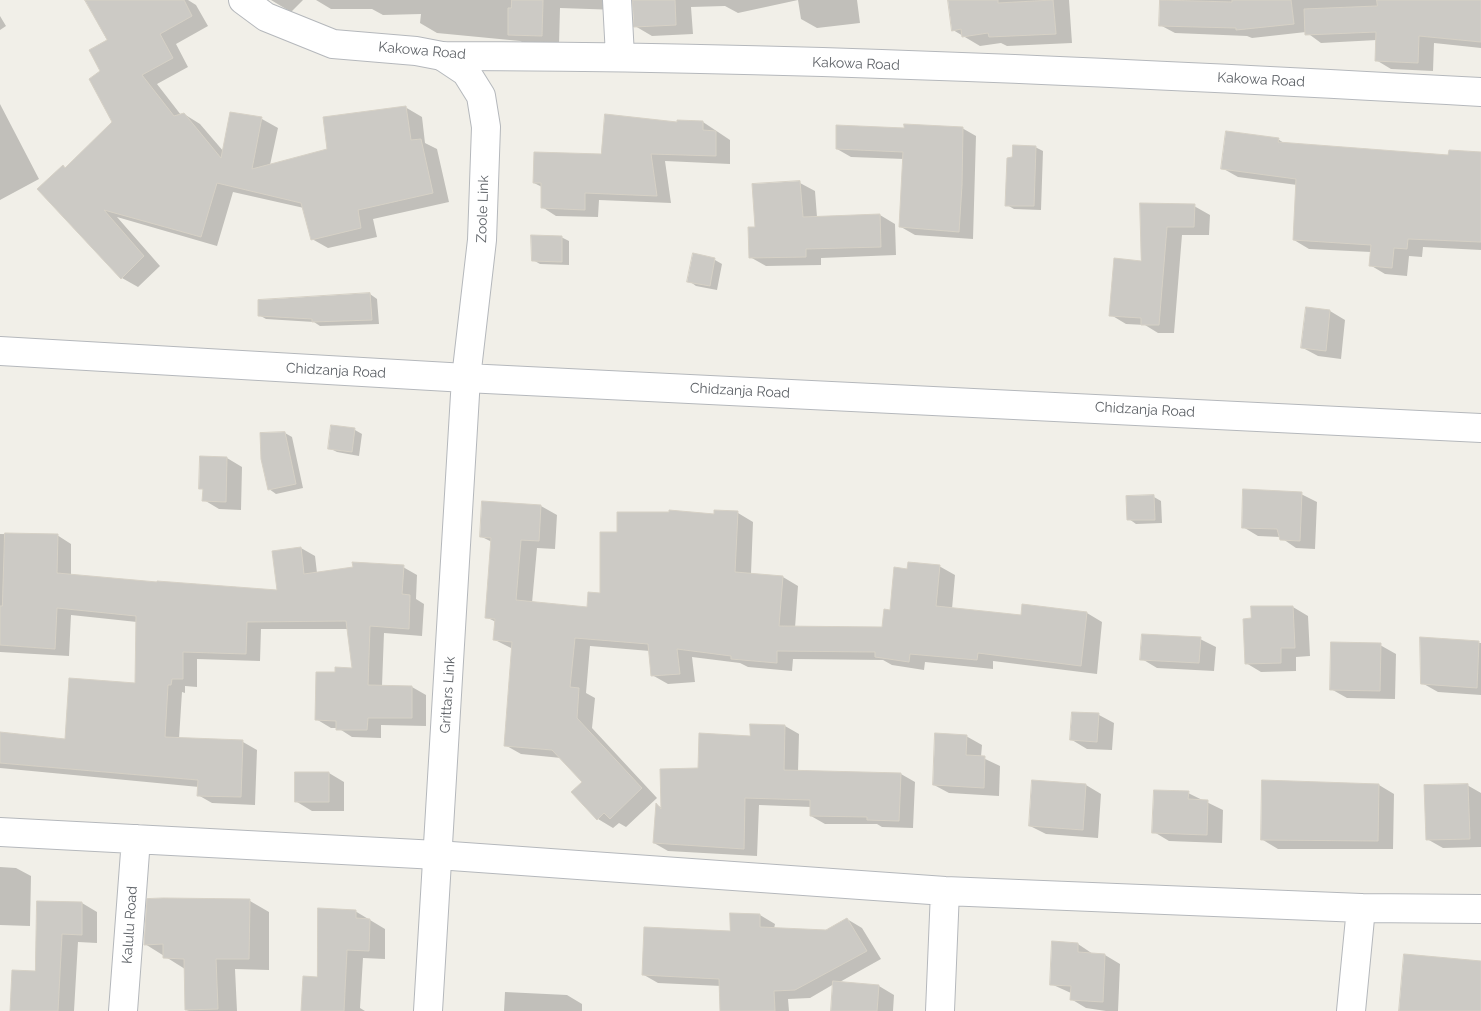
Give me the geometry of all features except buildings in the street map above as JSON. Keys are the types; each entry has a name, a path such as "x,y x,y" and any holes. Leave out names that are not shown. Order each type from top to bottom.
{"street":[{"name":"Kakowa Road","path":"243,0 266,17 333,44 416,51 442,56 620,56 1176,75 1481,92"},
{"path":"617,0 620,56"},
{"name":"Zoole Link","path":"442,56 466,72 481,96 486,127 482,240 466,378"},
{"name":"Chidzanja Road","path":"0,351 466,378 1481,428"},
{"name":"Grittars Link","path":"428,1011 466,378"},
{"path":"0,832 438,855 945,892 1361,908 1481,908"},
{"name":"Kalulu Road","path":"123,1011 136,839"},
{"path":"940,1011 945,892"},
{"path":"1351,1011 1361,908"}]}
